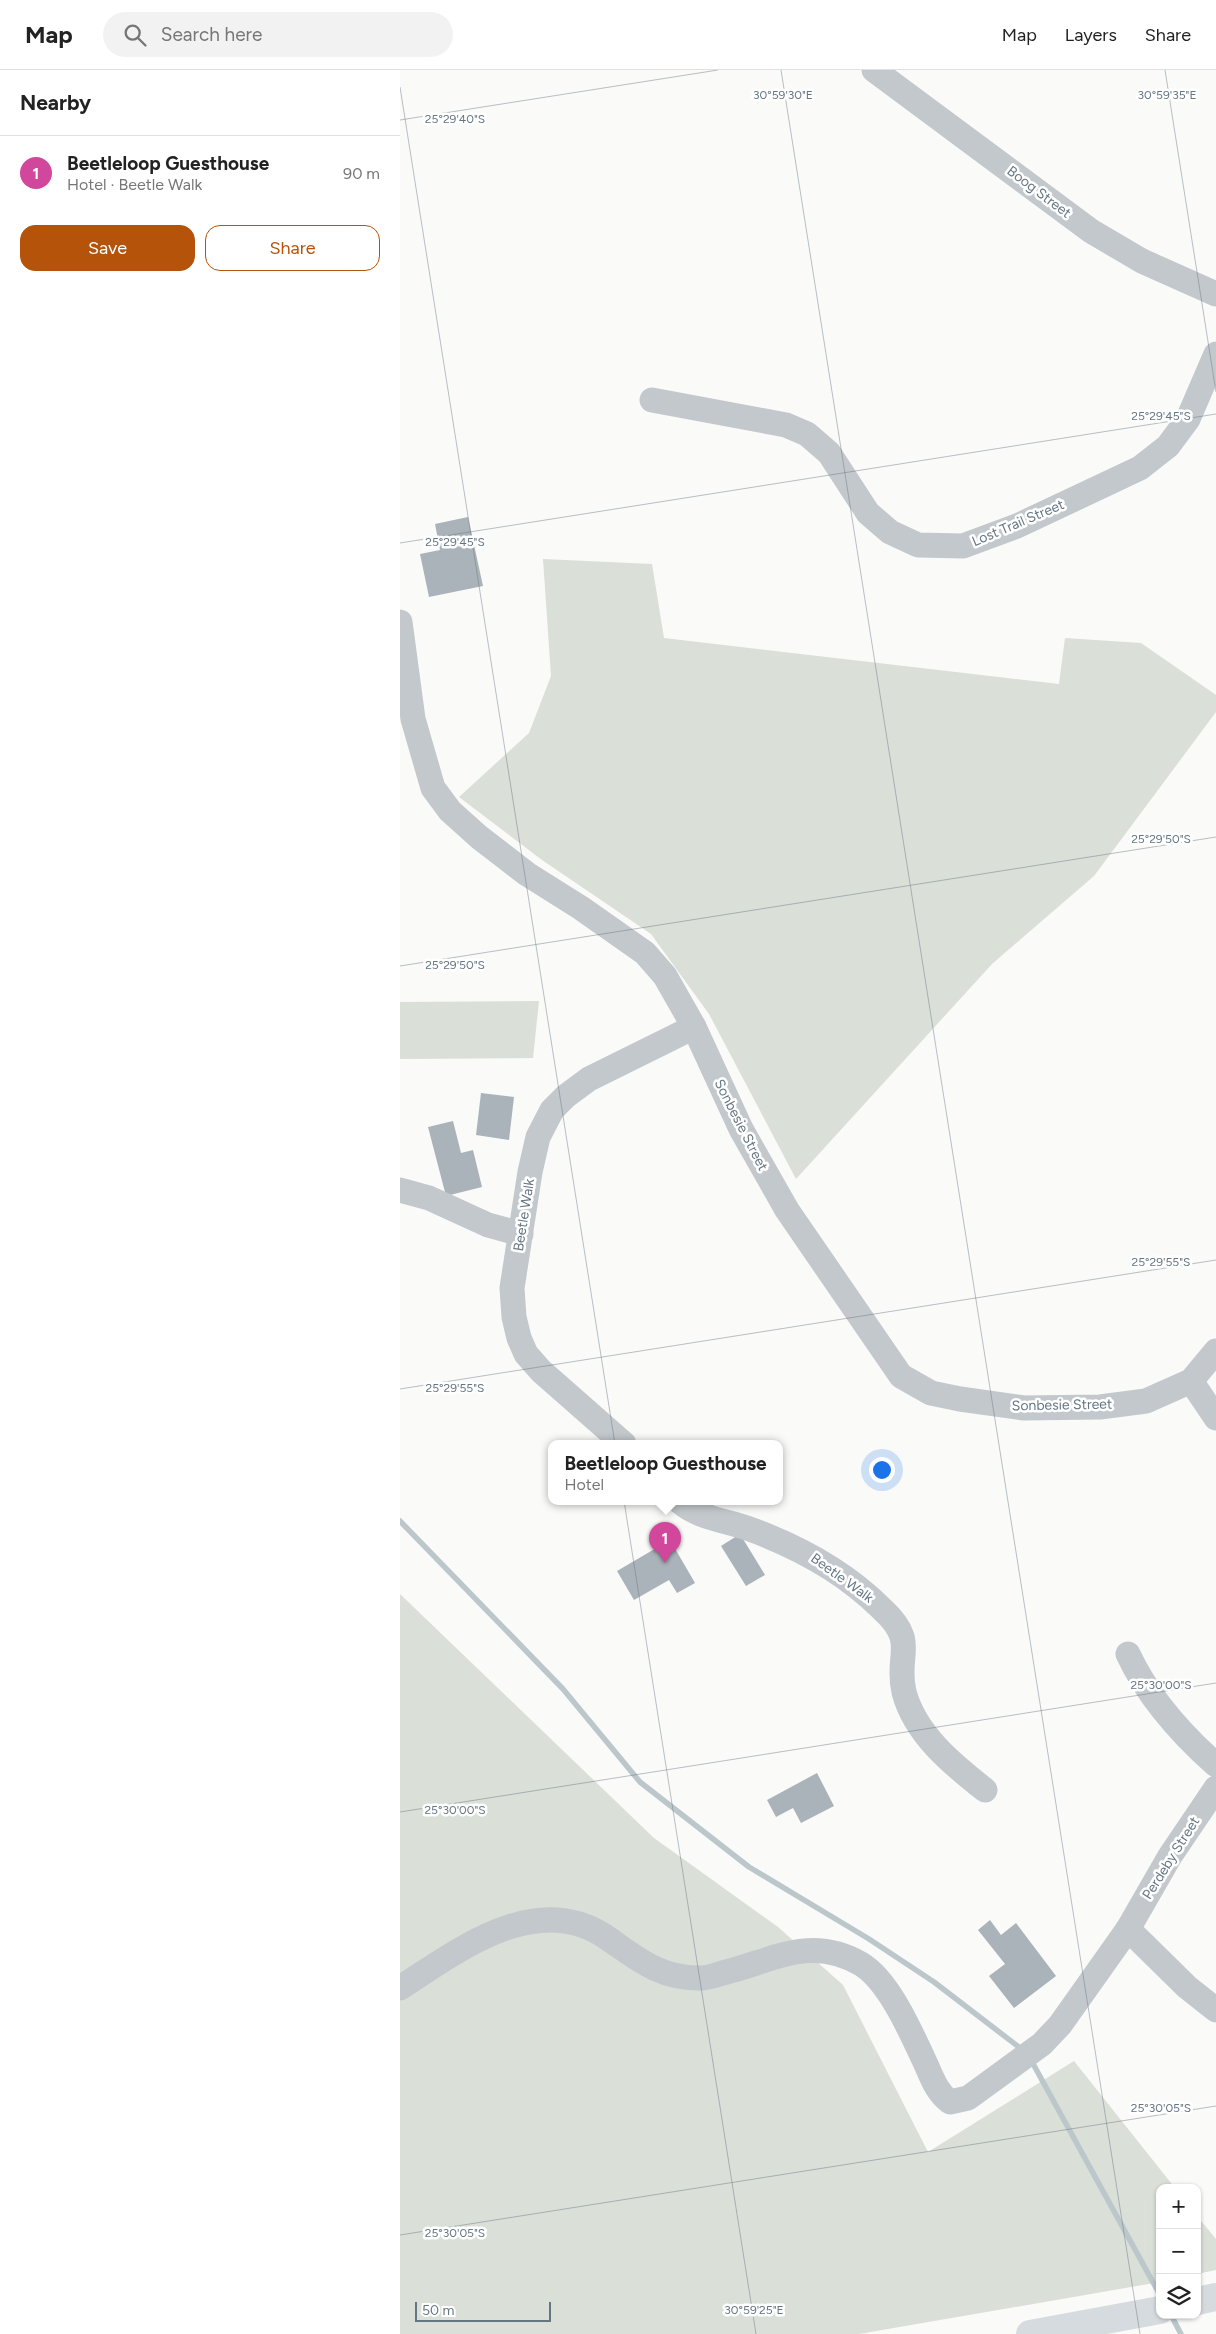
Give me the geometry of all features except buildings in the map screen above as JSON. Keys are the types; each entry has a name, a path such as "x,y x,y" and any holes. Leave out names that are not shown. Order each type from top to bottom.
{"main road":[{"path":"1201,2300 1216,2297"},
{"path":"1030,2334 1149,2312"}],"street":[{"name":"Boog Street","path":"874,70 1091,231 1142,262 1216,294"},
{"name":"Lost Trail Street","path":"652,400 786,425 807,434 829,453 868,514 890,532 918,545 963,546 1017,526 1140,468 1168,446 1188,419 1216,354"},
{"name":"Sonbesie Street","path":"400,622 413,719 432,788 450,812 479,837 527,874 581,908 645,953 665,976 694,1027 741,1129 786,1210 901,1376 931,1393 1024,1408 1100,1407 1146,1401 1191,1381 1216,1351"},
{"name":"Beetle Walk","path":"619,1440 541,1371 526,1354 514,1317 512,1288 538,1137 552,1110 566,1096 589,1079 694,1027"},
{"path":"400,1190 429,1198 488,1225 521,1234"},
{"path":"1191,1381 1216,1418"},
{"name":"Beetle Walk","path":"685,1505 701,1515 746,1528 806,1552 857,1586 884,1609 900,1627 905,1648 902,1668 904,1690 911,1712 929,1738 952,1764 985,1790"},
{"path":"1128,1654 1147,1690 1195,1747 1216,1765"},
{"name":"Perdeby Street","path":"400,1988 444,1959 497,1931 533,1920 559,1919 580,1924 604,1936 647,1965 676,1978 704,1978 807,1950 826,1950 862,1965 885,1987 914,2039 940,2095 950,2102 968,2098 1042,2044 1060,2025 1128,1929 1170,1856 1216,1788"},
{"path":"1128,1929 1180,1980 1216,2010"}],"shaded area":[{"path":"543,559 652,564 664,638 1059,684 1065,638 1141,643 1216,695 1216,712 1094,876 992,964 796,1179 709,1014 651,934 542,860 459,797 529,733 551,676"},
{"path":"539,1001 533,1058 400,1059 400,1002"},
{"path":"400,1594 654,1838 778,1927 843,1985 928,2152 1074,2061 1172,2184 1156,2184 1156,2283 859,2334 400,2334"},
{"path":"1201,2221 1216,2239 1216,2270 1201,2273"}],"waterway":[{"path":"400,1521 563,1689 640,1782 749,1867 869,1939 934,1982 1024,2051"},
{"path":"1031,2060 1156,2288"},
{"path":"1173,2319 1181,2334"}],"place":[{"name":"Beetleloop Guesthouse","path":"665,1563"}]}
